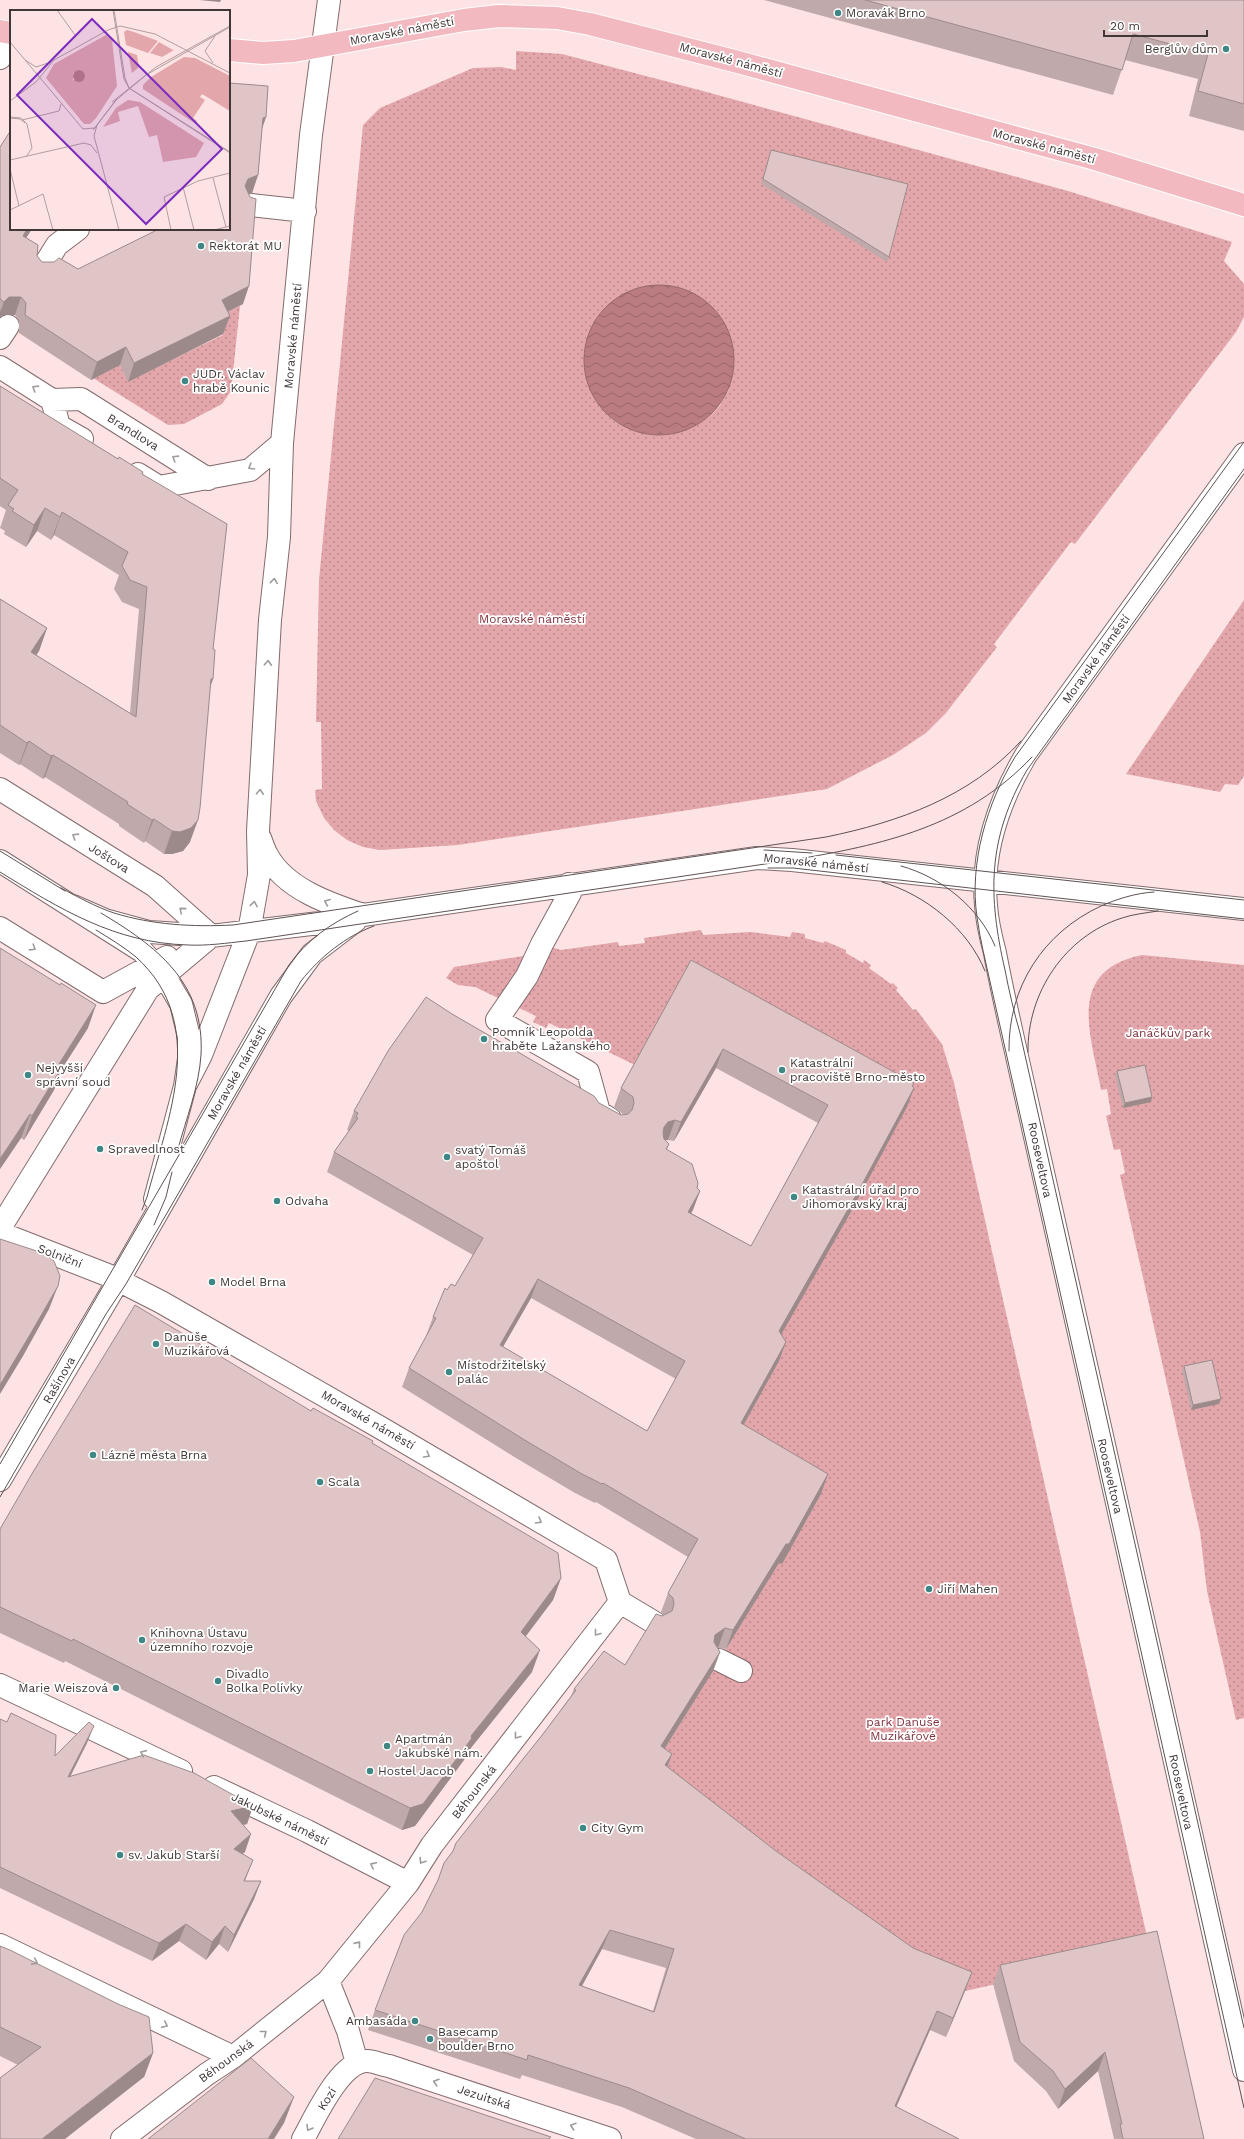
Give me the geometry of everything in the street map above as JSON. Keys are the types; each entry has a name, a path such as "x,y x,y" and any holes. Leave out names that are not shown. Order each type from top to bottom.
{"main road":[{"path":"534,0 557,18"},
{"name":"Moravské náměstí","path":"322,46 464,20 499,16 557,18 590,24 738,62 1095,159 1244,205"},
{"path":"0,31 10,33"},
{"path":"230,50 271,52 294,51 322,46"}],"street":[{"path":"322,46 329,0"},
{"path":"0,58 10,42"},
{"name":"Moravské náměstí","path":"185,1086 201,1055 249,932 259,875 258,831 270,620 279,537 282,443 322,46"},
{"path":"250,205 305,211"},
{"path":"42,269 57,245 77,230"},
{"path":"0,367 52,400 59,426 99,450"},
{"name":"Brandlova","path":"52,400 81,399 208,479"},
{"path":"119,462 159,487 250,470 282,443"},
{"name":"Moravské náměstí","path":"985,881 995,820 1016,773 1244,454"},
{"name":"Joštova","path":"0,789 155,886 211,936"},
{"name":"Moravské náměstí","path":"258,831 267,856 282,873 301,889 326,903 363,915"},
{"name":"Moravské náměstí","path":"249,932 336,921 363,915 569,884 757,858 792,860 1244,909"},
{"path":"0,861 73,906 104,920 149,932 211,936 249,932"},
{"name":"Rooseveltova","path":"985,881 987,919 1012,1034 1244,2070"},
{"path":"569,884 570,893 542,944 527,976 497,1020 588,1072 599,1112 615,1122"},
{"name":"Moravské náměstí","path":"73,906 128,942 160,969 180,1004 189,1037 189,1059 185,1086 158,1190 135,1251"},
{"name":"Moravské náměstí","path":"363,915 323,943 300,968 281,996 118,1281 161,1302 381,1428 606,1560 620,1602"},
{"path":"0,928 103,992 160,969 211,936"},
{"path":"0,1228 160,969"},
{"name":"Solniční","path":"0,1233 118,1281"},
{"name":"Rašínova","path":"0,1480 118,1281"},
{"path":"620,1602 655,1623"},
{"name":"Běhounská","path":"122,2139 233,2057 328,1981 408,1883 438,1838 620,1602"},
{"path":"719,1660 741,1671"},
{"name":"Jakubské náměstí","path":"0,1685 300,1828 408,1883"},
{"path":"0,1945 233,2057"},
{"path":"328,1981 348,2031 357,2063"},
{"name":"Jezuitská","path":"357,2063 368,2061 388,2066 607,2138"},
{"name":"Kozí","path":"302,2139 343,2073 357,2063"}],"green space":[{"name":"Moravské náměstí","path":"516,51 562,54 1068,191 1232,242 1224,261 1244,284 1244,317 1236,332 1075,544 1071,542 994,644 997,647 946,713 926,733 893,755 827,789 458,845 380,850 363,847 347,840 334,830 324,818 316,801 315,790 322,789 321,722 316,722 319,580 363,125 380,108 473,68 501,67 516,70","holes":["729,389 722,403 705,419 694,427 681,432 668,434 655,435 629,429 616,422 599,406"]},
{"path":"240,306 231,391 222,404 184,424 168,425 93,378 120,365 128,381 223,335 215,318"},
{"path":"1244,600 1244,776 1238,785 1225,784 1220,792 1126,774"},
{"name":"park Danuše Muzikářové","path":"701,930 703,935 751,932 790,937 792,932 805,934 805,938 823,943 825,941 846,950 846,953 863,963 864,960 871,965 869,968 891,984 893,983 898,988 896,990 913,1010 916,1009 942,1044 954,1083 1150,1950 965,1991 906,1967 654,1765 779,1563 782,1563 821,1494 734,1442 770,1354 851,1210 822,1055 637,1066 549,1023 546,1028 533,1022 536,1016 475,987 458,985 446,978 454,967 523,956 536,948 547,946 561,950 618,942 619,946 645,943 644,938"},
{"name":"Janáčkův park","path":"1142,955 1244,965 1244,1718 1236,1720 1207,1591 1200,1532 1120,1175 1125,1173 1120,1149 1114,1150 1106,1116 1111,1114 1107,1089 1101,1090 1089,1027 1089,1008 1093,990 1102,975 1118,963"}],"water":[{"path":"666,285 688,290 701,297 717,312 729,331 733,345 733,375 729,389 722,402 707,418 688,430 674,434 652,435 630,430 617,423 596,402 589,389 585,375 584,353 589,331 596,318 617,297 630,290 644,286"}],"building":[{"path":"865,0 1244,0 1244,104 1198,91 1208,54 1133,34 1122,70"},
{"name":"Rektorát MU","path":"230,83 268,86 266,117 263,118 258,175 248,179 245,186 250,197 256,199 249,286 222,300 230,316 134,363 126,347 97,362 25,315 26,303 21,297 9,297 4,302 0,299 0,147 10,132 10,230 26,230 23,236 38,245 37,256 42,262 54,262 59,258 78,269 157,230 230,230"},
{"path":"771,150 908,184 889,257 763,179"},
{"path":"0,386 118,459 119,457 143,472 142,474 227,524 213,649 215,650 213,679 211,679 200,808 198,820 191,828 180,832 172,831 154,819 152,820 127,804 128,802 53,755 51,756 29,741 27,743 0,725 0,599 47,628 31,652 136,717 147,587 130,580 122,566 128,552 62,512 60,517 45,508 34,525 12,511 14,509 8,505 18,490 0,478"},
{"name":"Nejvyšší správní soud","path":"0,948 96,1005 59,1064 62,1067 32,1116 30,1114 0,1159"},
{"path":"691,960 914,1083 912,1086 914,1088 859,1190 779,1331 786,1342 741,1423 828,1474 789,1544 786,1544 733,1630 725,1628 715,1635 714,1642 720,1652 661,1746 672,1754 665,1765 776,1851 913,1948 972,1972 953,2018 937,2011 895,2106 959,2139 746,2139 629,2088 528,2055 527,2060 375,2010 404,1935 422,1912 438,1880 444,1863 453,1851 456,1843 543,1734 576,1690 574,1689 604,1651 625,1665 656,1614 662,1616 672,1611 674,1604 673,1598 668,1593 698,1539 603,1483 602,1484 582,1474 409,1368 436,1318 433,1317 445,1288 447,1290 451,1284 455,1286 483,1238 334,1152 358,1118 356,1117 358,1113 354,1111 388,1051 426,997 452,1014 594,1096 599,1103 621,1115 628,1114 632,1110 634,1103 633,1097 621,1088","holes":["723,1049 828,1105 751,1246 688,1212 700,1191 697,1188 698,1183 692,1164 666,1149 669,1144 664,1139 663,1133 664,1127 668,1122 675,1120 681,1122","538,1279 685,1361 647,1431 500,1345","610,1930 674,1949 654,2012 579,1985"]},
{"path":"1145,1065 1152,1097 1125,1103 1117,1071"},
{"path":"0,1239 46,1254 54,1261 60,1276 58,1286 0,1385"},
{"path":"135,1305 311,1411 313,1408 373,1441 372,1443 558,1553 561,1578 521,1632 540,1650 471,1736 472,1738 423,1804 410,1808 73,1639 72,1641 0,1607 0,1529"},
{"path":"1212,1360 1221,1399 1193,1405 1184,1366"},
{"name":"sv. Jakub Starší","path":"11,1713 56,1735 55,1756 89,1722 94,1726 68,1777 144,1755 194,1773 253,1806 231,1811 251,1834 234,1849 253,1860 244,1881 261,1881 234,1935 225,1926 212,1942 186,1924 159,1943 0,1867 0,1719 7,1722"},
{"path":"1157,1931 1204,2139 1123,2139 1120,2124 1122,2124 1105,2052 1065,2089 1053,2071 1020,2042 1000,1965"},
{"path":"0,1946 118,2004 149,2017 153,2053 42,2139 0,2139 0,2078 41,2047 0,2027"},
{"path":"251,2058 294,2097 268,2139 148,2139"},
{"path":"375,2078 551,2137 549,2139 338,2139"}],"tram line":[{"path":"1244,442 1015,757 996,794 982,834 978,855 975,897 978,926 983,952 1244,2108"},
{"path":"1244,469 1027,770 1014,795 1004,820 998,844 994,892 999,943 1008,986 1020,1033 1244,2028"},
{"path":"61,888 107,911 129,917 158,923 203,926 233,925 826,837 880,824 932,804 979,778 1001,761 1021,741"},
{"path":"0,872 44,899 89,922 112,931 161,943 188,945 232,943 792,860 858,847 921,829 951,816 979,801 1006,781 1032,757"},
{"path":"764,850 812,853"},
{"path":"0,851 65,891"},
{"path":"836,855 1244,900"},
{"path":"901,866 916,871 944,886 969,906 988,932 995,946"},
{"path":"768,868 793,868 1244,919"},
{"path":"882,882 914,895 944,916 968,941 985,971"},
{"path":"1009,1051 1010,1028 1015,1005 1022,984 1046,947 1062,931 1080,917 1101,906 1127,897 1154,892"},
{"path":"0,1464 289,965 296,956 320,933 338,921 358,911"},
{"path":"1028,1052 1029,1030 1034,1009 1042,988 1053,970 1067,953 1083,938 1102,927 1122,918 1158,911"},
{"path":"101,913 158,953 173,969 186,987 195,1007 200,1029 200,1067 195,1091 178,1149"},
{"path":"0,1497 106,1314 126,1284 301,981 308,972 334,948 353,935 374,926"},
{"path":"96,930 136,957 158,983 171,1011 177,1041 177,1072 172,1104 147,1197 142,1210"},
{"path":"154,1225 166,1197 172,1172"}],"place":[{"name":"Moravák Brno","path":"838,13"},
{"name":"Berglův dům","path":"1226,49"},
{"name":"Rektorát MU","path":"201,246"},
{"name":"JUDr. Václav hrabě Kounic","path":"185,381"},
{"name":"Pomník Leopolda hraběte Lažanského","path":"484,1039"},
{"name":"Katastrální pracoviště Brno-město","path":"782,1070"},
{"name":"Nejvyšší správní soud","path":"28,1075"},
{"name":"Spravedlnost","path":"100,1149"},
{"name":"svatý Tomáš apoštol","path":"447,1157"},
{"name":"Katastrální úřad pro Jihomoravský kraj","path":"794,1197"},
{"name":"Odvaha","path":"277,1201"},
{"name":"Model Brna","path":"212,1282"},
{"name":"Danuše Muzikářová","path":"156,1344"},
{"name":"Místodržitelský palác","path":"449,1372"},
{"name":"Lázně města Brna","path":"93,1455"},
{"name":"Scala","path":"320,1482"},
{"name":"Jiří Mahen","path":"929,1589"},
{"name":"Knihovna Ústavu územního rozvoje","path":"142,1640"},
{"name":"Divadlo Bolka Polívky","path":"218,1681"},
{"name":"Marie Weiszová","path":"116,1688"},
{"name":"Apartmán Jakubské nám.","path":"387,1746"},
{"name":"Hostel Jacob","path":"370,1771"},
{"name":"City Gym","path":"583,1828"},
{"name":"sv. Jakub Starší","path":"120,1855"},
{"name":"Ambasáda","path":"415,2021"},
{"name":"Basecamp boulder Brno","path":"430,2039"}]}
